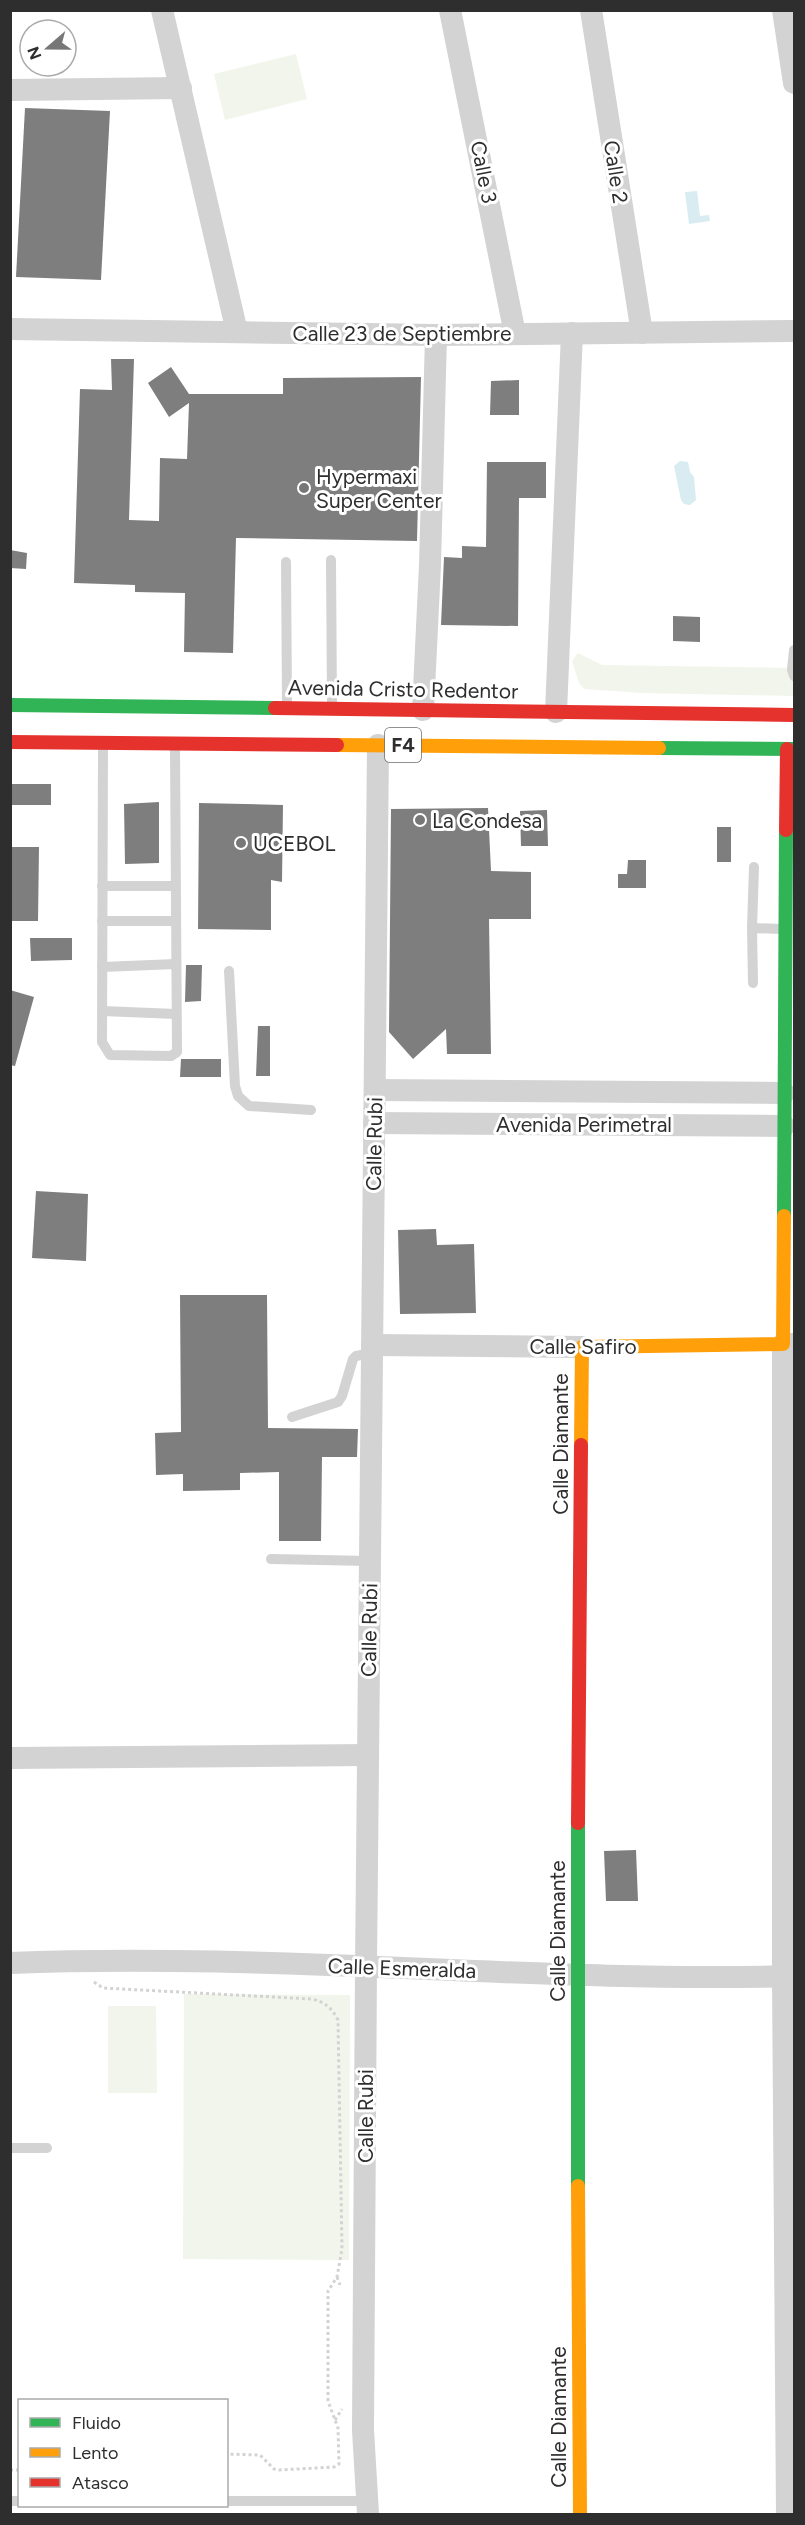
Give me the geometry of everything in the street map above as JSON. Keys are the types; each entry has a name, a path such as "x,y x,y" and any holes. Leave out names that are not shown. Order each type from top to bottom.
{"main road":[{"name":"Avenida Cristo Redentor","path":"10,705 795,715"},
{"name":"F4","path":"10,742 791,749"},
{"path":"789,1344 790,1126 786,929 791,749"},
{"name":"Calle Safiro","path":"582,1347 789,1344"},
{"name":"Calle Diamante","path":"580,2514 577,1975 582,1347"}],"street":[{"path":"162,10 237,332"},
{"name":"Calle 3","path":"450,10 515,334"},
{"name":"Calle 2","path":"591,10 642,333"},
{"path":"783,10 795,83"},
{"path":"10,90 181,88"},
{"name":"Calle 23 de Septiembre","path":"10,329 436,335 795,331"},
{"path":"556,712 572,333"},
{"path":"423,710 430,565 436,335"},
{"name":"Calle Rubi","path":"367,2508 363,2430 378,745"},
{"name":"Avenida Perimetral","path":"375,1090 789,1094"},
{"name":"Avenida Perimetral","path":"374,1123 790,1126"},
{"path":"787,2514 789,1344"},
{"name":"Calle Safiro","path":"372,1349 582,1347"},
{"path":"10,1758 368,1755"},
{"name":"Calle Esmeralda","path":"10,1964 93,1960 366,1966 577,1975 789,1976"}],"lane":[{"path":"331,560 332,709"},
{"path":"286,562 287,709"},
{"path":"795,650 792,670 795,676"},
{"path":"103,742 102,1042 110,1055 174,1055 177,1052 175,743"},
{"path":"753,983 754,867"},
{"path":"102,886 175,886"},
{"path":"102,921 176,921"},
{"path":"752,928 786,929"},
{"path":"102,967 176,964"},
{"path":"229,971 235,1086 238,1096 249,1106 311,1110"},
{"path":"102,1011 176,1014"},
{"path":"292,1417 338,1402 342,1396 353,1359 372,1349"},
{"path":"271,1559 369,1561"},
{"path":"10,2148 47,2148"},
{"path":"228,2501 367,2508"}],"path":[{"path":"93,1975 96,1986 103,1988 311,1999 324,2003 335,2013 340,2032 342,2249 336,2277 328,2290 328,2401 338,2428 339,2464 334,2467 273,2469 260,2455 228,2454"},
{"path":"336,2277 340,2285"},
{"path":"335,2420 342,2409"}],"shaded area":[{"path":"296,54 307,99 225,120 214,74"},
{"path":"697,191 700,216 709,215 710,221 689,224 685,192"},
{"path":"680,461 688,462 690,472 694,477 696,500 690,505 684,504 681,500 674,466"},
{"path":"578,653 602,665 794,668 794,696 644,693 584,689 579,683 572,661"},
{"path":"184,1994 350,1995 349,2260 183,2259"},
{"path":"108,2006 156,2006 157,2093 108,2093"}],"building":[{"path":"25,108 110,111 101,280 16,277"},
{"path":"111,359 134,359 129,520 159,521 160,458 187,459 189,403 169,417 148,383 171,367 189,394 283,394 283,378 421,377 417,541 236,538 233,653 184,652 185,593 135,592 135,585 74,583 80,389 112,390"},
{"path":"519,380 519,415 490,415 491,381"},
{"path":"487,462 546,462 546,498 519,498 518,626 441,625 444,557 462,558 462,546 486,547"},
{"path":"10,550 27,553 26,569 10,568"},
{"path":"673,616 700,617 700,642 673,641"},
{"path":"10,784 51,784 51,805 10,805"},
{"path":"159,802 159,863 125,864 124,804"},
{"name":"UCEBOL","path":"199,803 283,805 282,882 271,880 271,930 198,929"},
{"path":"488,808 491,871 531,872 531,919 489,919 491,1054 447,1054 446,1029 413,1059 389,1032 391,809"},
{"path":"547,810 548,846 521,846 520,811"},
{"path":"717,827 731,827 731,862 717,862"},
{"path":"10,847 39,847 38,921 10,921"},
{"path":"628,860 646,860 646,888 618,888 618,874 627,874"},
{"path":"30,938 72,938 72,960 31,961"},
{"path":"186,965 202,965 201,1001 185,1002"},
{"path":"10,990 34,997 15,1066 10,1065"},
{"path":"258,1026 270,1026 270,1076 256,1076"},
{"path":"181,1059 221,1059 221,1077 180,1077"},
{"path":"36,1191 88,1194 86,1261 32,1258"},
{"path":"436,1229 437,1245 474,1244 476,1313 400,1314 398,1230"},
{"path":"180,1295 267,1295 268,1428 358,1429 357,1457 322,1457 321,1541 279,1541 279,1472 240,1473 240,1490 183,1491 183,1474 156,1475 155,1433 181,1432"},
{"path":"636,1850 638,1901 606,1901 604,1851"}],"traffic: fast":[{"path":"10,705 275,708"},
{"path":"659,748 794,749"},
{"path":"784,1216 786,830"},
{"path":"578,1823 578,2186"}],"traffic: slow":[{"path":"337,745 659,748"},
{"path":"581,1445 582,1347 783,1344 784,1216"},
{"path":"578,2186 580,2514"}],"traffic: jam":[{"path":"275,708 794,715"},
{"path":"10,742 337,745"},
{"path":"786,830 787,749"},
{"path":"578,1823 581,1445"}],"place":[{"name":"Hypermaxi Super Center","path":"304,488"},
{"name":"La Condesa","path":"420,820"},
{"name":"UCEBOL","path":"241,843"}]}
